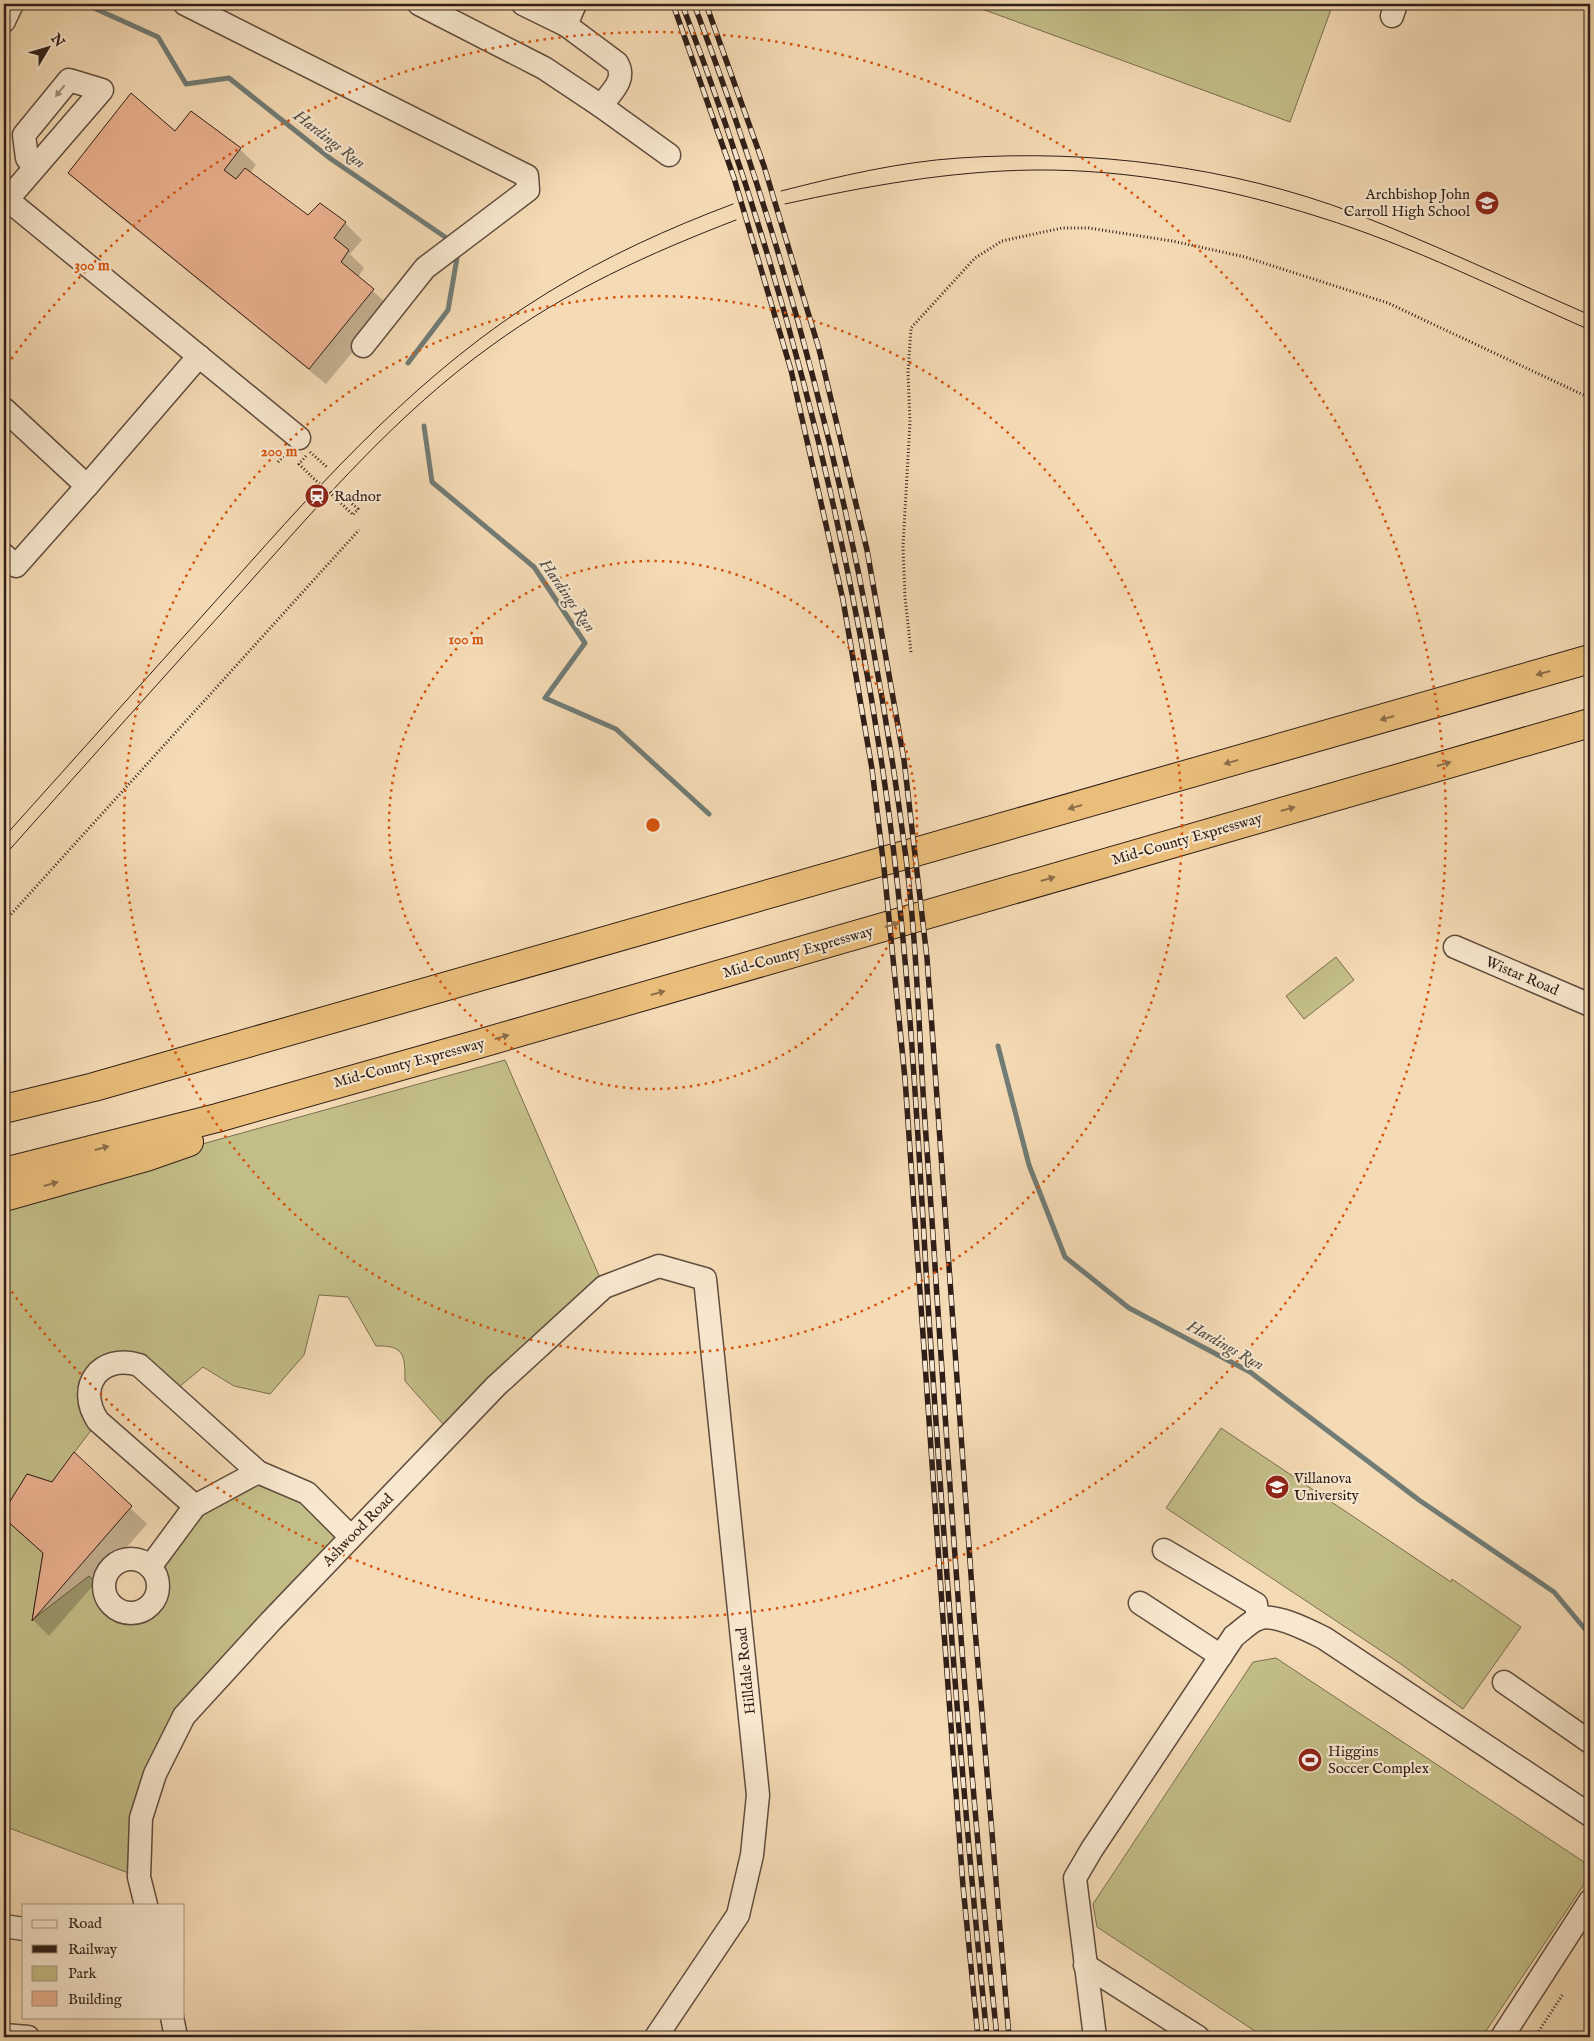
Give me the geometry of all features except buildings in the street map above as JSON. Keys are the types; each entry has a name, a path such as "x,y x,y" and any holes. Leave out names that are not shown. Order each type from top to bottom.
{"highway":[{"path":"4,1109 123,1078 1590,659"},
{"name":"Mid-County Expressway","path":"4,1172 217,1118 675,988 1590,722"},
{"path":"4,1197 146,1157 241,1123 320,1088"}],"street":[{"path":"4,21 12,4"},
{"path":"185,4 527,176 528,190 425,268 363,346"},
{"path":"418,4 544,68 669,155"},
{"path":"523,4 566,25 617,63 622,71 622,79 601,106"},
{"path":"566,25 575,4"},
{"path":"34,168 5,198 199,356 303,447"},
{"path":"4,555 16,566 199,356"},
{"path":"4,410 87,486"},
{"name":"Wistar Road","path":"1454,947 1590,1005"},
{"name":"Ashwood Road","path":"146,1904 139,1877 141,1818 155,1774 184,1716 351,1537 496,1386 604,1286 659,1266 705,1279"},
{"name":"Hilldale Road","path":"656,2037 738,1915 752,1855 758,1795 705,1279"},
{"path":"195,1506 98,1421 91,1411 90,1386 96,1375 104,1367 115,1362 128,1361 139,1365 258,1472 307,1493 351,1537"},
{"path":"150,1567 195,1506 258,1472"},
{"path":"1164,1550 1256,1604 1258,1619"},
{"path":"1140,1603 1221,1656"},
{"path":"1095,2037 1075,1878 1092,1849 1234,1636 1258,1619 1275,1619 1306,1628 1324,1638 1590,1815"},
{"path":"1504,1682 1590,1742"},
{"path":"1502,2037 1590,1901"},
{"path":"4,1926 22,1929"},
{"path":"1085,1965 1198,2037"},
{"path":"172,2018 176,2037"},
{"path":"4,2035 28,2037"}],"path":[{"path":"911,652 905,597 903,546 910,422 908,373 911,328 975,258 1002,241 1062,228 1088,228 1172,241 1245,257 1388,304 1590,398"},
{"path":"303,447 328,468"},
{"path":"301,462 299,464 353,515 358,509 339,492"},
{"path":"4,922 359,530"},
{"path":"1535,2037 1563,1994"}],"green space":[{"path":"984,4 1333,4 1290,122 982,9"},
{"path":"1336,957 1354,980 1304,1019 1286,996"},
{"path":"505,1060 604,1287 451,1433 405,1381 405,1365 398,1350 386,1346 376,1346 348,1297 319,1295 304,1355 270,1394 234,1386 203,1367 172,1393 149,1372 95,1375 98,1421 52,1482 27,1474 4,1511 4,1199"},
{"path":"1221,1428 1451,1582 1452,1579 1521,1627 1463,1709 1398,1662 1166,1508"},
{"path":"258,1472 351,1537 184,1716 155,1774 139,1877 4,1826 4,1518 43,1553 32,1620 89,1576 103,1590 117,1609 127,1613 140,1612 152,1604 158,1592 158,1583 150,1567 195,1506"},
{"name":"Higgins Soccer Complex","path":"1276,1658 1584,1862 1587,1880 1482,2037 1264,2037 1097,1927 1093,1904 1253,1662"}],"waterway":[{"name":"Hardings Run","path":"85,4 158,37 186,84 229,78 331,159 448,239 450,243"},
{"name":"Hardings Run","path":"408,363 448,310 457,258 455,253"},
{"name":"Hardings Run","path":"424,426 432,482 534,567 585,643 545,698 616,729 709,814"},
{"name":"Hardings Run","path":"998,1046 1029,1165 1065,1257 1129,1308 1250,1372 1419,1500 1554,1592 1590,1635"}],"tram line":[{"path":"781,191 892,166 959,158 1059,156 1160,165 1259,183 1354,213 1590,315"},
{"path":"785,204 847,191 940,176 1003,171 1034,170 1106,173 1178,182 1250,197 1319,217 1388,241 1590,330"},
{"path":"4,837 303,504 378,427 418,390 502,323 569,280 638,244 733,204"},
{"path":"4,856 334,489 393,428 425,399 491,346 549,308 640,260 736,220"}],"railway":[{"path":"673,4 734,178 791,370 843,600 872,769 905,1079 963,1886 978,2037"},
{"path":"682,4 747,190 803,379 848,571 882,765 906,966 947,1579 969,1854 987,2037"},
{"path":"694,4 732,108 797,318 850,532 872,639 890,748 912,912 925,1127 963,1660 978,1849 997,2037"},
{"path":"706,4 764,166 819,349 867,550 904,760 927,958 974,1617 1009,2037"}],"place":[{"name":"Archbishop John Carroll High School","path":"1487,203"},
{"name":"Radnor","path":"317,496"},
{"name":"Villanova University","path":"1277,1487"},
{"name":"Higgins Soccer Complex","path":"1310,1760"}]}
